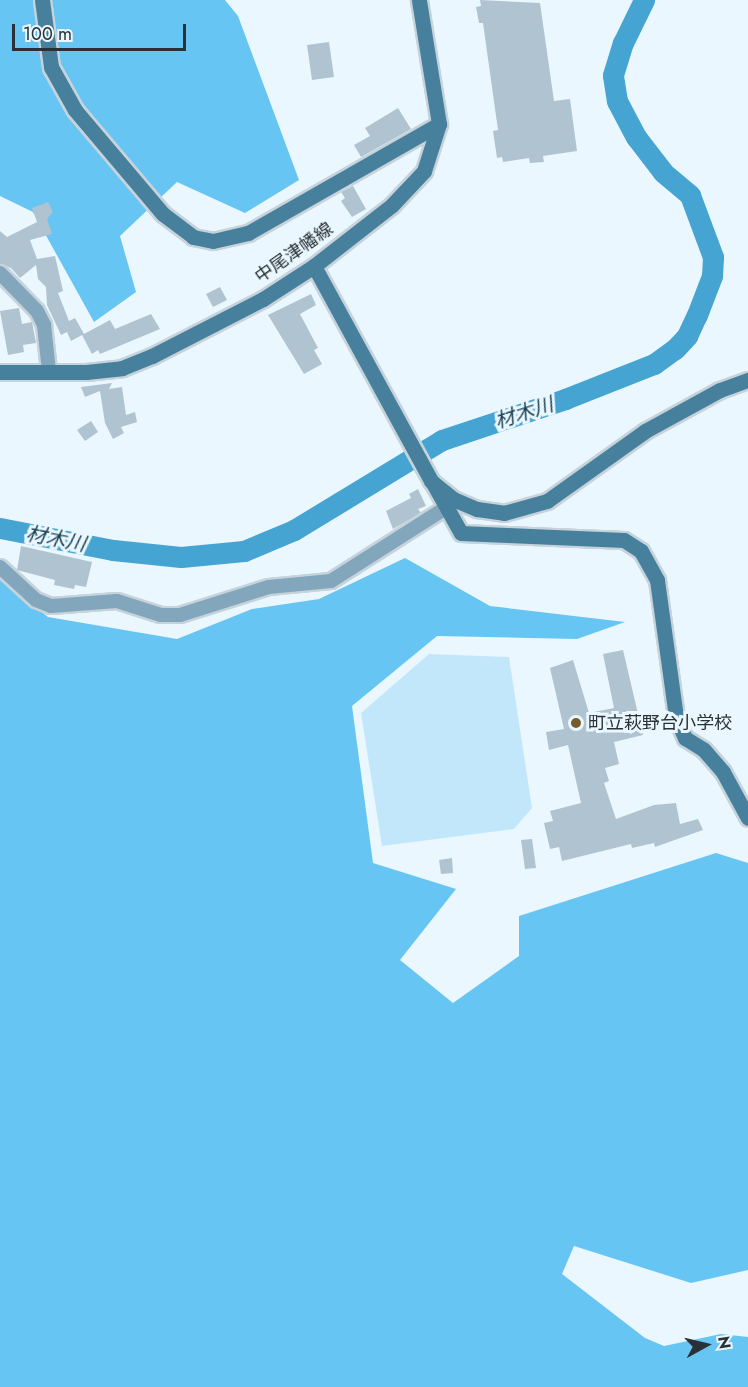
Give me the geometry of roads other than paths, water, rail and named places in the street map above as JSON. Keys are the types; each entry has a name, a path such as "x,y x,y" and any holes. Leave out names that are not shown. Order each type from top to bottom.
{"street":[{"path":"42,0 51,67 75,110 163,214 193,237 213,241 248,232 440,124"},
{"name":"中尾津幡線","path":"0,372 122,368 142,360 262,299 314,266 392,205 424,171 440,124 419,0"},
{"path":"314,266 444,509 461,533 564,541 624,540 641,550 657,580 676,717 685,738 704,750 723,772 748,818"},
{"path":"0,273 38,310 44,325 49,371"},
{"path":"431,481 453,499 495,512 504,513 547,501 645,431 720,390 748,380"},
{"path":"0,567 28,594 51,606 117,601 161,615 180,615 269,587 330,580 444,509"}],"waterway":[{"name":"材木川","path":"0,528 113,550 181,557 244,551 294,530 442,440 565,399 654,364 675,349 687,336 697,315 712,276 713,257 690,195 663,172 636,137 617,101 613,75 623,43 644,0"}],"place":[{"name":"町立萩野台小学校","path":"576,723"}]}
